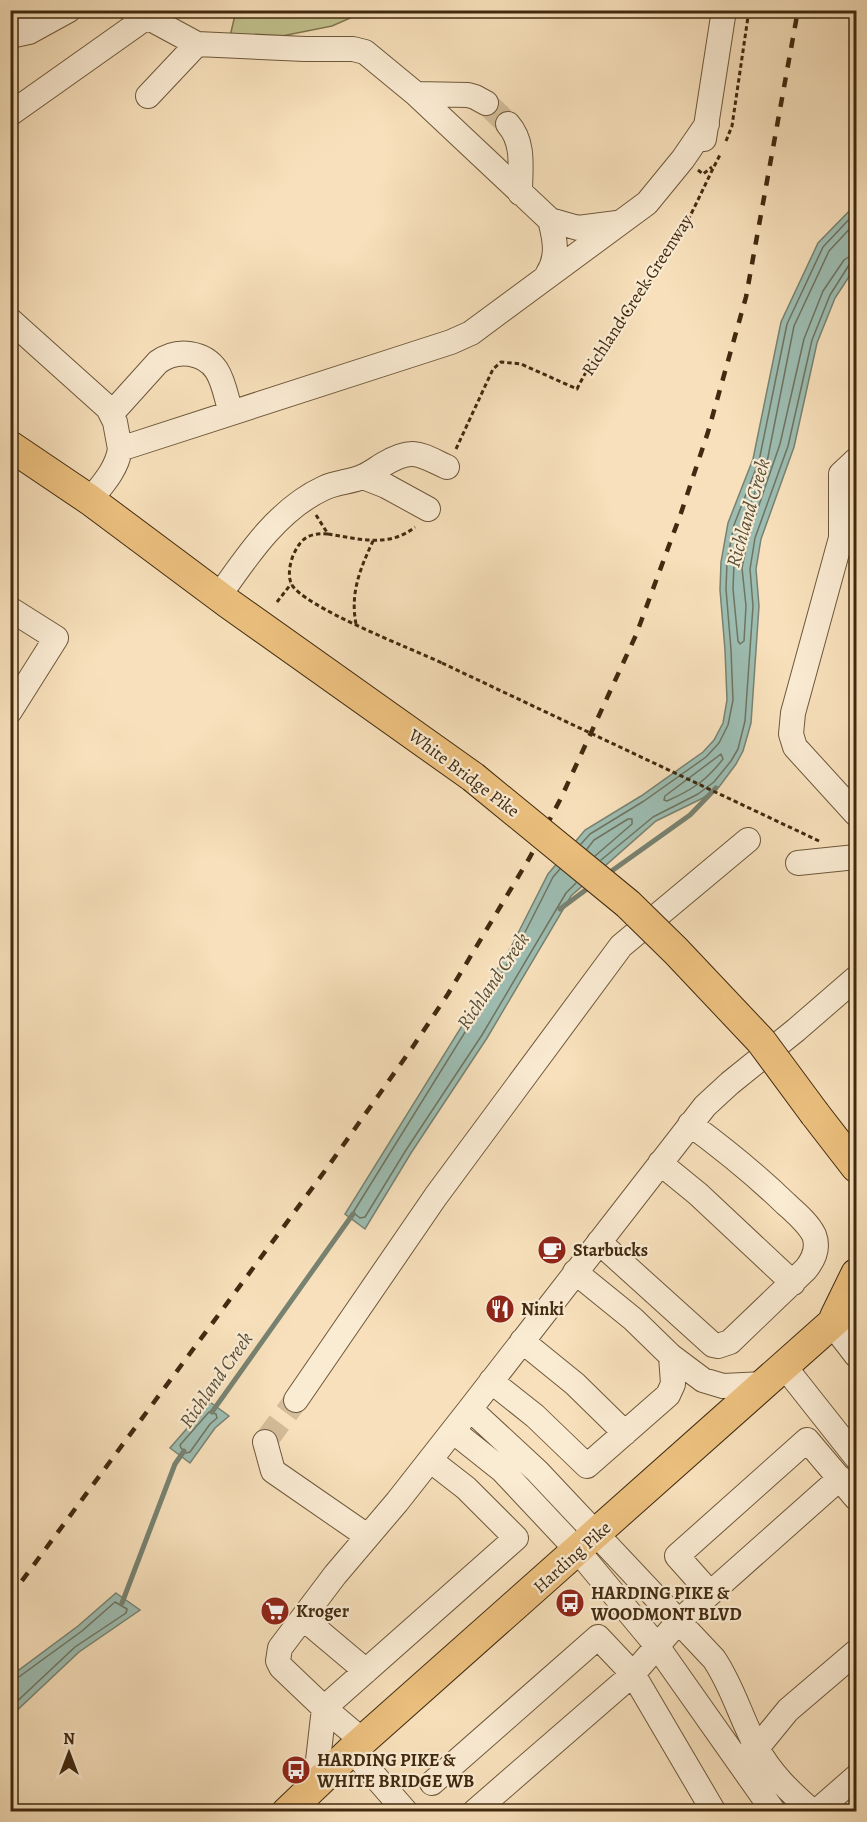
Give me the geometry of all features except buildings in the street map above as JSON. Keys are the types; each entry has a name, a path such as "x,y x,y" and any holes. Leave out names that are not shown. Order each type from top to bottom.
{"main road":[{"name":"White Bridge Pike","path":"10,446 90,500 219,596 473,777 628,904 761,1041 855,1169"},
{"path":"850,1310 856,1274"},
{"name":"Harding Pike","path":"287,1812 774,1375 850,1310"}],"street":[{"path":"10,19 56,10"},
{"path":"10,36 29,32 69,10"},
{"path":"661,185 676,184 704,166 701,155 724,10"},
{"path":"10,114 139,14 197,44 305,50 359,50 372,56 416,94 549,220 578,228 617,223"},
{"path":"148,96 197,44"},
{"path":"416,94 468,95 486,103"},
{"path":"508,124 514,131 520,147 520,193"},
{"path":"120,449 461,338 646,203 707,124"},
{"path":"547,275 554,262 555,252 549,220"},
{"path":"10,320 112,414 120,449 118,459 107,480 90,500"},
{"path":"112,414 158,362 177,353 207,359 215,366 231,413"},
{"path":"219,596 245,559 268,532 293,509 324,488 363,477 402,454 420,455 447,467"},
{"path":"856,460 841,474 842,538 793,712 791,734 795,747 856,814"},
{"path":"363,477 386,486 428,509"},
{"path":"10,609 56,638 10,711"},
{"path":"296,1400 436,1196 621,946 748,840"},
{"path":"798,863 856,856"},
{"path":"406,1812 358,1746 324,1708 281,1667 278,1661 280,1648 453,1431 690,1124 715,1096 856,978"},
{"path":"599,1242 713,1345 718,1346 730,1342 806,1269 815,1254 816,1245 811,1230 762,1181 690,1124"},
{"path":"660,1163 698,1194 793,1283"},
{"path":"575,1272 633,1319 671,1356 696,1376 723,1386 774,1375 856,1457"},
{"path":"850,1310 856,1355"},
{"path":"522,1341 575,1384 625,1433"},
{"path":"491,1381 534,1416 587,1466 668,1395 673,1384 671,1356"},
{"path":"470,1409 531,1464 588,1542 657,1646 748,1754 814,1812 856,1777"},
{"path":"453,1431 588,1542 706,1650 724,1674 748,1754 770,1810"},
{"path":"710,1593 677,1556 807,1440 856,1498"},
{"path":"265,1442 273,1471 367,1536"},
{"path":"309,1791 317,1769 324,1708 516,1538 466,1488 430,1460"},
{"path":"474,1812 633,1674 678,1622 840,1478"},
{"path":"303,1618 366,1671"},
{"path":"432,1784 598,1637 633,1674 703,1807"},
{"path":"748,1754 789,1710 856,1652"}],"path":[{"name":"Richland Creek Greenway","path":"447,467 493,369 501,362 521,364 577,389 599,350 668,255 694,209 704,166 732,126 749,10"},
{"path":"306,500 328,534"},
{"path":"428,509 415,527 389,540 373,541 319,533 309,536 302,541 292,559 291,584 305,598 357,624 819,841"},
{"path":"357,624 353,602 355,590 373,541"},
{"path":"277,602 291,584"}],"green space":[{"path":"236,11 357,11 355,16 332,26 267,39 230,36"}],"water":[{"path":"856,204 856,266 835,298 817,343 794,447 761,539 756,569 759,606 751,723 743,751 719,787 701,799 656,821 571,896 487,1038 411,1153 365,1229 345,1214 511,947 548,874 585,830 641,796 703,752 714,740 723,723 727,700 720,590 721,562 728,523 753,459 781,322 818,243"},
{"path":"210,1402 229,1416 215,1428 190,1463 170,1448"},
{"path":"116,1593 140,1610 79,1652 11,1716 11,1676 78,1626"}],"waterway":[{"name":"Richland Creek","path":"606,875 690,815 716,788"},
{"name":"Richland Creek","path":"560,909 591,886"},
{"name":"Richland Creek","path":"212,1412 353,1214"},
{"name":"Richland Creek","path":"122,1603 175,1464 184,1451"}],"tunnel":[{"path":"486,103 508,124"},
{"path":"265,1442 296,1400"}],"railway":[{"path":"10,1597 327,1168 412,1048 448,994 530,857 561,798 636,635 708,432 746,297 798,10"}],"place":[{"name":"Starbucks","path":"552,1250"},
{"name":"Ninki","path":"500,1309"},
{"name":"HARDING PIKE & WOODMONT BLVD","path":"570,1603"},
{"name":"Kroger","path":"275,1611"},
{"name":"HARDING PIKE & WHITE BRIDGE WB","path":"296,1770"}]}
